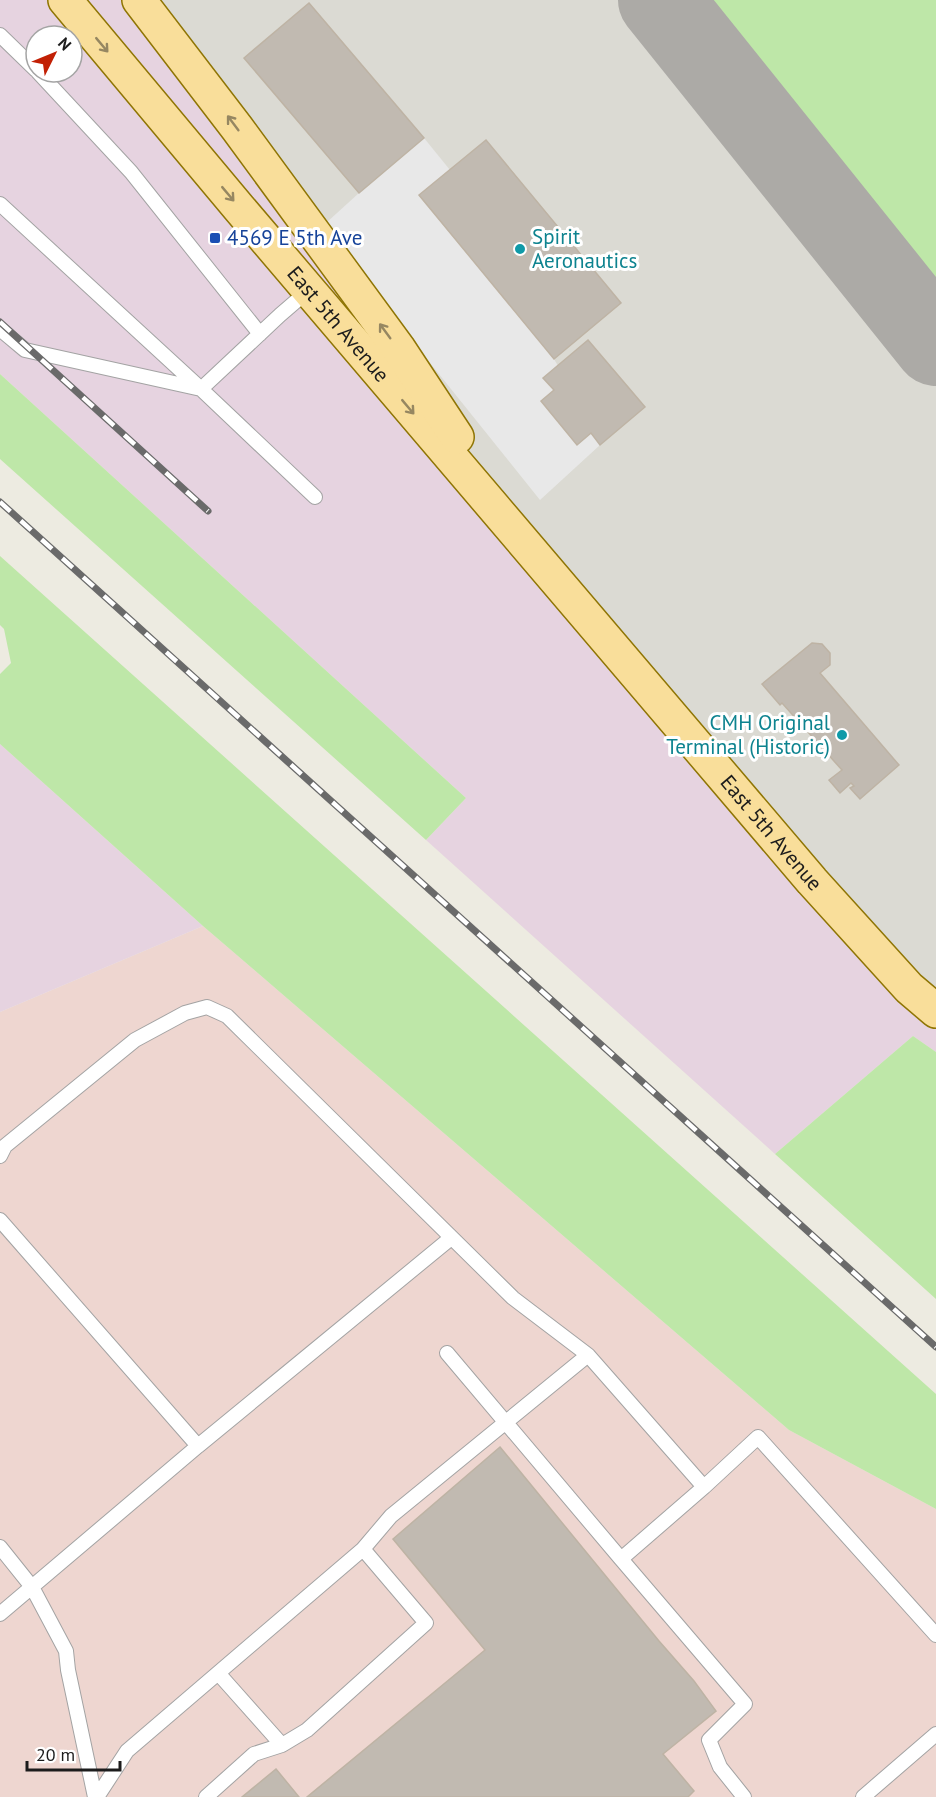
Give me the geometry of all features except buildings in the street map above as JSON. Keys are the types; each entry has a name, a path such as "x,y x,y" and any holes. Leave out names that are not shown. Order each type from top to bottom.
{"main road":[{"name":"East 5th Avenue","path":"65,0 812,881 909,988 936,1011"},
{"name":"East 5th Avenue","path":"140,0 399,349 479,470 520,538"}],"lane":[{"path":"0,35 24,58"},
{"path":"49,84 131,172 260,334"},
{"path":"0,204 315,497"},
{"path":"201,389 309,290"},
{"path":"0,329 25,350 201,389"},
{"path":"0,1156 5,1146 135,1040 185,1013 207,1006 226,1016 513,1298 588,1354 704,1487"},
{"path":"0,1220 198,1446"},
{"path":"0,1614 198,1446 451,1238"},
{"path":"447,1353 745,1704 710,1740 720,1767 744,1797"},
{"path":"96,1797 127,1751 363,1550 391,1516 588,1354"},
{"path":"621,1559 758,1437 936,1635"},
{"path":"0,1547 32,1587 66,1651 68,1670 96,1797"},
{"path":"206,1797 254,1754 282,1745 307,1730 426,1623 363,1550"},
{"path":"218,1673 282,1745"},
{"path":"863,1797 936,1734"}],"shaded area":[{"path":"0,0 694,0 936,299 936,1052 913,1036 775,1154 426,840 466,798 0,374"},
{"path":"139,0 936,0 936,1011 520,538"},
{"path":"424,138 450,170 419,196 554,359 558,366 543,378 554,390 541,401 577,445 591,433 600,445 540,500 398,323 326,223"},
{"path":"0,744 203,926 0,1012"},
{"path":"203,926 789,1430 936,1509 936,1797 0,1797 0,1012"}],"green space":[{"path":"694,0 936,0 936,299"},
{"path":"0,374 466,798 426,840 0,459"},
{"path":"0,556 936,1394 936,1509 789,1430 203,926 0,744 0,674 11,663 4,629 0,625"},
{"path":"913,1036 936,1052 936,1299 775,1154"}],"taxiway":[{"path":"660,0 936,344"}],"railway":[{"path":"0,322 208,511"},
{"path":"0,502 936,1347"}],"place":[{"name":"4569 E 5th Ave","path":"215,238"},
{"name":"Spirit Aeronautics","path":"520,249"},
{"name":"CMH Original Terminal (Historic)","path":"842,735"}]}
